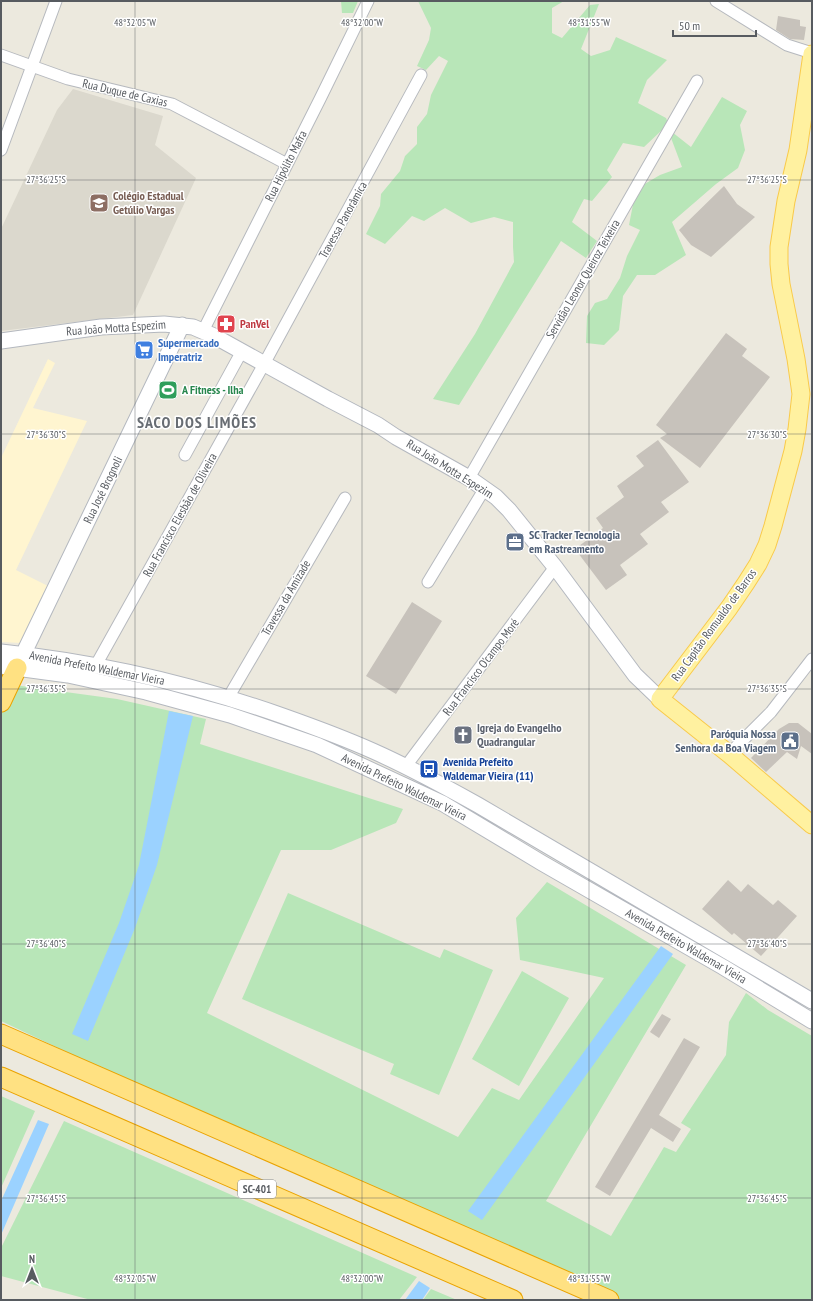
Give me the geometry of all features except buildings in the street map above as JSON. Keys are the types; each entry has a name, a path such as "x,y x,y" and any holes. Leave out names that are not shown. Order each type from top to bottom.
{"highway":[{"path":"1,702 14,663"},
{"path":"1,1034 609,1300"},
{"name":"SC-401","path":"1,1077 513,1300"}],"main road":[{"name":"Rua Capitão Romualdo de Barros","path":"660,699 729,608 758,564 767,545 773,526 793,451 801,394 796,359 781,284 779,247 786,201 798,150 812,54"},
{"name":"Rua João Motta Espezim","path":"1,341 101,327 145,324 182,325 203,331 378,425 396,437 485,488 509,510 555,567 635,675 660,699 729,754 812,825"},
{"name":"Rua José Brognoli","path":"14,663 182,325"},
{"name":"Avenida Prefeito Waldemar Vieira","path":"1,652 14,663 146,692 245,720 317,745 340,755 442,803 549,867 723,967 812,1021"},
{"name":"Avenida Prefeito Waldemar Vieira","path":"14,663 96,666 187,687 250,704 347,740 406,766 478,805 812,1001"},
{"path":"340,755 347,740"},
{"path":"723,967 731,953"}],"street":[{"path":"1,150 56,1"},
{"name":"Rua Hipólito Mafra","path":"203,331 368,1"},
{"path":"716,1 787,45 812,54"},
{"name":"Rua Duque de Caxias","path":"1,55 92,86 172,104 287,164"},
{"name":"Travessa Panorâmica","path":"264,364 421,75"},
{"name":"Servidão Leonor Queiroz Teixeira","path":"468,478 697,81"},
{"path":"185,455 242,352"},
{"name":"Rua Francisco Elesbão de Oliveira","path":"96,666 264,364"},
{"path":"428,582 485,488"},
{"name":"Travessa da Amizade","path":"228,698 345,498"},
{"name":"Rua Francisco O'campo Moré","path":"406,766 555,567"},
{"path":"729,754 771,712 812,659"}],"shaded area":[{"name":"Colégio Estadual Getúlio Vargas","path":"73,89 163,116 155,145 196,178 133,315 1,331 1,229 57,110"},
{"path":"48,359 55,363 33,408 87,421 16,570 50,587 21,643 1,642 1,458"}],"green space":[{"path":"341,1 358,1 353,13 342,13"},
{"path":"418,1 564,1 552,8 552,33 562,38 590,5 599,4 581,49 591,56 610,50 616,37 667,60 647,80 638,103 666,118 672,132 691,147 722,97 747,111 740,125 745,150 738,168 716,184 672,222 686,255 655,275 637,275 623,296 619,330 604,345 586,343 587,316 595,303 607,299 620,278 627,256 640,230 629,225 636,189 660,175 682,167 668,130 662,130 644,147 623,143 607,170 612,177 592,201 584,199 572,222 597,241 586,258 561,241 459,405 433,399 475,334 514,262 513,222 494,217 471,223 445,208 424,221 412,216 385,244 366,234 380,206 381,194 400,171 405,156 417,144 417,127 427,114 431,95 448,61 439,56 426,70 417,66 429,40 431,28"},
{"path":"14,685 117,699 206,719 200,744 403,809 396,823 331,850 281,850 207,1013 458,1137 492,1088 519,1100 604,978 520,960 516,918 547,882 686,965 546,1201 611,1236 664,1147 676,1152 691,1129 681,1123 726,1055 729,1022 746,993 768,1010 812,1036 812,1300 618,1300 446,1222 271,1148 1,1021 1,713"},
{"path":"288,893 440,958 444,949 493,970 439,1095 390,1074 394,1064 242,999"},
{"path":"522,971 569,998 519,1086 472,1059"},
{"path":"1,1096 35,1111 1,1188"},
{"path":"64,1121 417,1277 399,1300 91,1300 1,1276 1,1248"},
{"path":"431,1289 457,1300 423,1300"}],"water":[{"path":"169,711 193,716 157,865 135,928 88,1041 72,1034 119,923 139,865"},
{"path":"661,946 673,954 482,1220 468,1211"},
{"path":"38,1120 49,1124 1,1235 1,1201"},
{"path":"419,1281 430,1288 422,1300 405,1300"}],"place":[{"name":"Colégio Estadual Getúlio Vargas","path":"99,203"},
{"name":"PanVel","path":"226,324"},
{"name":"Supermercado Imperatriz","path":"144,350"},
{"name":"A Fitness - Ilha","path":"168,390"},
{"name":"SC Tracker Tecnologia em Rastreamento","path":"515,542"},
{"name":"Igreja do Evangelho Quadrangular","path":"463,735"},
{"name":"Paróquia Nossa Senhora da Boa Viagem","path":"790,741"},
{"name":"Avenida Prefeito Waldemar Vieira (11)","path":"429,769"}],"district":[{"name":"SACO DOS LIMÕES","path":"197,422"}]}
